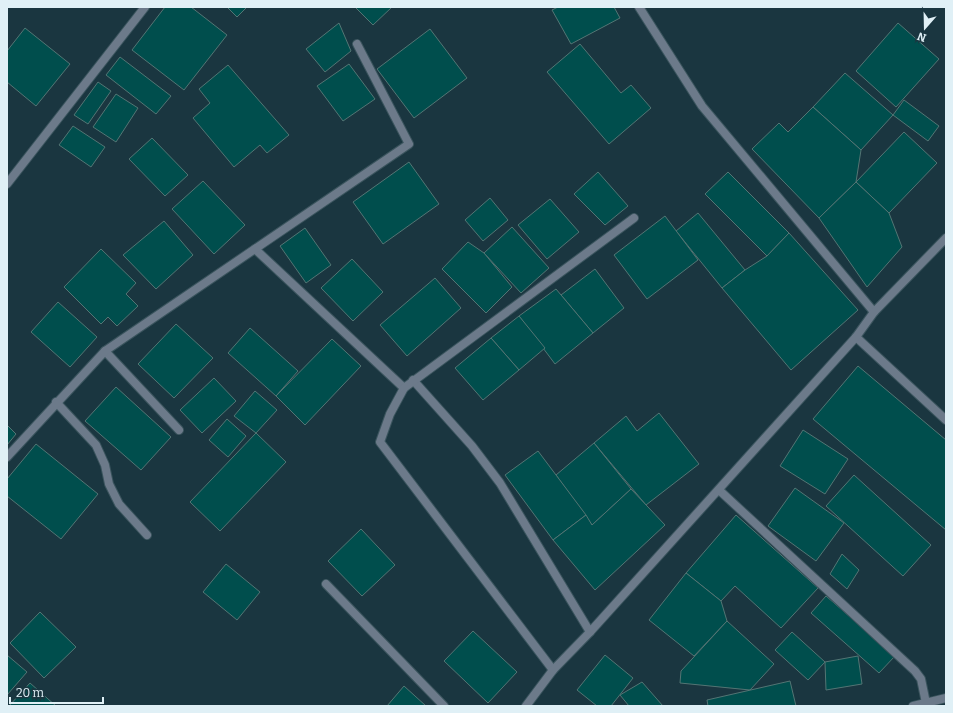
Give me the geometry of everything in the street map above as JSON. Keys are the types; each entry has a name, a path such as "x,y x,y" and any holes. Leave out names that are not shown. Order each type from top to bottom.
{"street":[{"path":"7,184 144,7"},
{"path":"639,7 702,106 874,312"},
{"path":"7,457 56,402 105,351 409,144 357,44"},
{"path":"553,670 380,442 390,414 404,388 413,380 634,218"},
{"path":"526,706 553,670 590,632 856,337 874,312 946,238"},
{"path":"254,249 404,388"},
{"path":"856,337 946,420"},
{"path":"105,351 179,430"},
{"path":"413,380 472,446 500,483 590,632"},
{"path":"56,402 96,445 105,464 109,484 119,504 147,535"},
{"path":"718,490 915,671 921,679 926,703"},
{"path":"326,584 444,706"},
{"path":"913,706 946,698"}],"building":[{"path":"165,7 191,7 227,35 184,90 132,50"},
{"path":"227,7 247,7 237,17"},
{"path":"355,7 392,7 373,25"},
{"path":"558,7 614,7 620,18 571,44 552,10"},
{"path":"339,23 351,51 325,72 306,49"},
{"path":"898,23 939,59 896,107 856,71"},
{"path":"25,28 70,64 36,106 7,82 7,51"},
{"path":"430,29 467,78 414,118 377,69"},
{"path":"580,44 621,93 631,85 651,108 609,144 547,72"},
{"path":"120,57 171,96 156,114 106,75"},
{"path":"349,64 375,99 343,121 317,86"},
{"path":"228,65 289,135 267,153 260,145 234,167 193,118 210,103 199,89"},
{"path":"845,73 893,115 861,150 813,107"},
{"path":"98,82 111,91 88,124 74,115"},
{"path":"116,94 138,108 116,142 93,127"},
{"path":"904,100 939,126 928,141 893,115"},
{"path":"813,107 861,150 856,182 819,218 752,149 779,123 788,132"},
{"path":"73,126 105,147 91,167 59,145"},
{"path":"904,132 937,163 889,213 856,182"},
{"path":"152,138 188,175 165,196 129,159"},
{"path":"409,162 439,204 383,244 353,202"},
{"path":"598,172 628,206 605,225 574,194"},
{"path":"728,172 789,233 767,256 705,194"},
{"path":"203,181 245,225 214,254 172,209"},
{"path":"856,182 889,213 902,247 867,287 819,218"},
{"path":"490,198 508,220 483,241 465,220"},
{"path":"550,199 579,232 547,259 518,225"},
{"path":"698,213 745,270 722,288 676,231"},
{"path":"665,216 698,260 647,299 614,255"},
{"path":"164,221 193,255 156,289 123,255"},
{"path":"512,227 549,268 521,293 484,253"},
{"path":"305,228 331,265 306,283 280,246"},
{"path":"789,233 858,310 791,370 722,288 745,270 767,256"},
{"path":"468,242 484,253 512,287 486,313 442,269"},
{"path":"101,249 136,283 126,294 138,306 117,326 108,317 101,324 64,287"},
{"path":"352,259 383,292 353,321 321,288"},
{"path":"595,269 624,308 593,333 561,295"},
{"path":"435,278 461,308 407,356 380,325"},
{"path":"556,289 593,333 555,364 519,316"},
{"path":"58,302 97,337 70,367 31,332"},
{"path":"519,316 545,348 519,370 491,338"},
{"path":"176,324 213,358 174,398 138,364"},
{"path":"250,328 298,371 276,396 228,353"},
{"path":"491,338 519,370 483,400 455,368"},
{"path":"332,339 361,366 305,425 276,396"},
{"path":"858,366 946,440 946,530 813,419"},
{"path":"214,378 236,401 202,433 180,410"},
{"path":"116,387 171,437 141,470 85,421"},
{"path":"255,391 277,410 256,433 234,416"},
{"path":"659,413 699,464 646,505 594,443 626,416 637,431"},
{"path":"227,419 246,436 228,457 209,440"},
{"path":"7,425 16,434 7,445"},
{"path":"803,430 848,459 825,494 780,466"},
{"path":"256,433 286,462 220,531 190,502"},
{"path":"594,443 631,489 592,525 556,475"},
{"path":"36,444 98,494 61,539 7,496 7,479"},
{"path":"538,451 586,515 553,540 505,475"},
{"path":"854,475 931,545 903,576 826,506"},
{"path":"795,488 844,523 816,561 768,526"},
{"path":"631,489 665,525 595,590 553,540 586,515 592,525"},
{"path":"736,515 818,588 781,628 735,586 721,601 686,573"},
{"path":"361,529 395,565 362,596 328,561"},
{"path":"842,554 859,570 847,589 830,574"},
{"path":"226,564 260,592 237,620 203,592"},
{"path":"686,573 721,601 727,621 694,656 649,620"},
{"path":"826,596 895,656 879,673 811,613"},
{"path":"40,612 76,647 44,678 10,643"},
{"path":"727,621 774,664 750,690 680,683 681,671"},
{"path":"473,631 517,672 488,703 444,661"},
{"path":"792,632 825,662 808,680 775,650"},
{"path":"7,655 27,672 7,695"},
{"path":"605,655 633,678 611,706 597,706 577,690"},
{"path":"858,656 862,684 826,690 825,662"},
{"path":"790,681 796,706 708,706 707,700"},
{"path":"642,682 663,706 629,706 620,695"},
{"path":"30,683 56,706 9,706"},
{"path":"404,686 426,706 387,706"}]}
